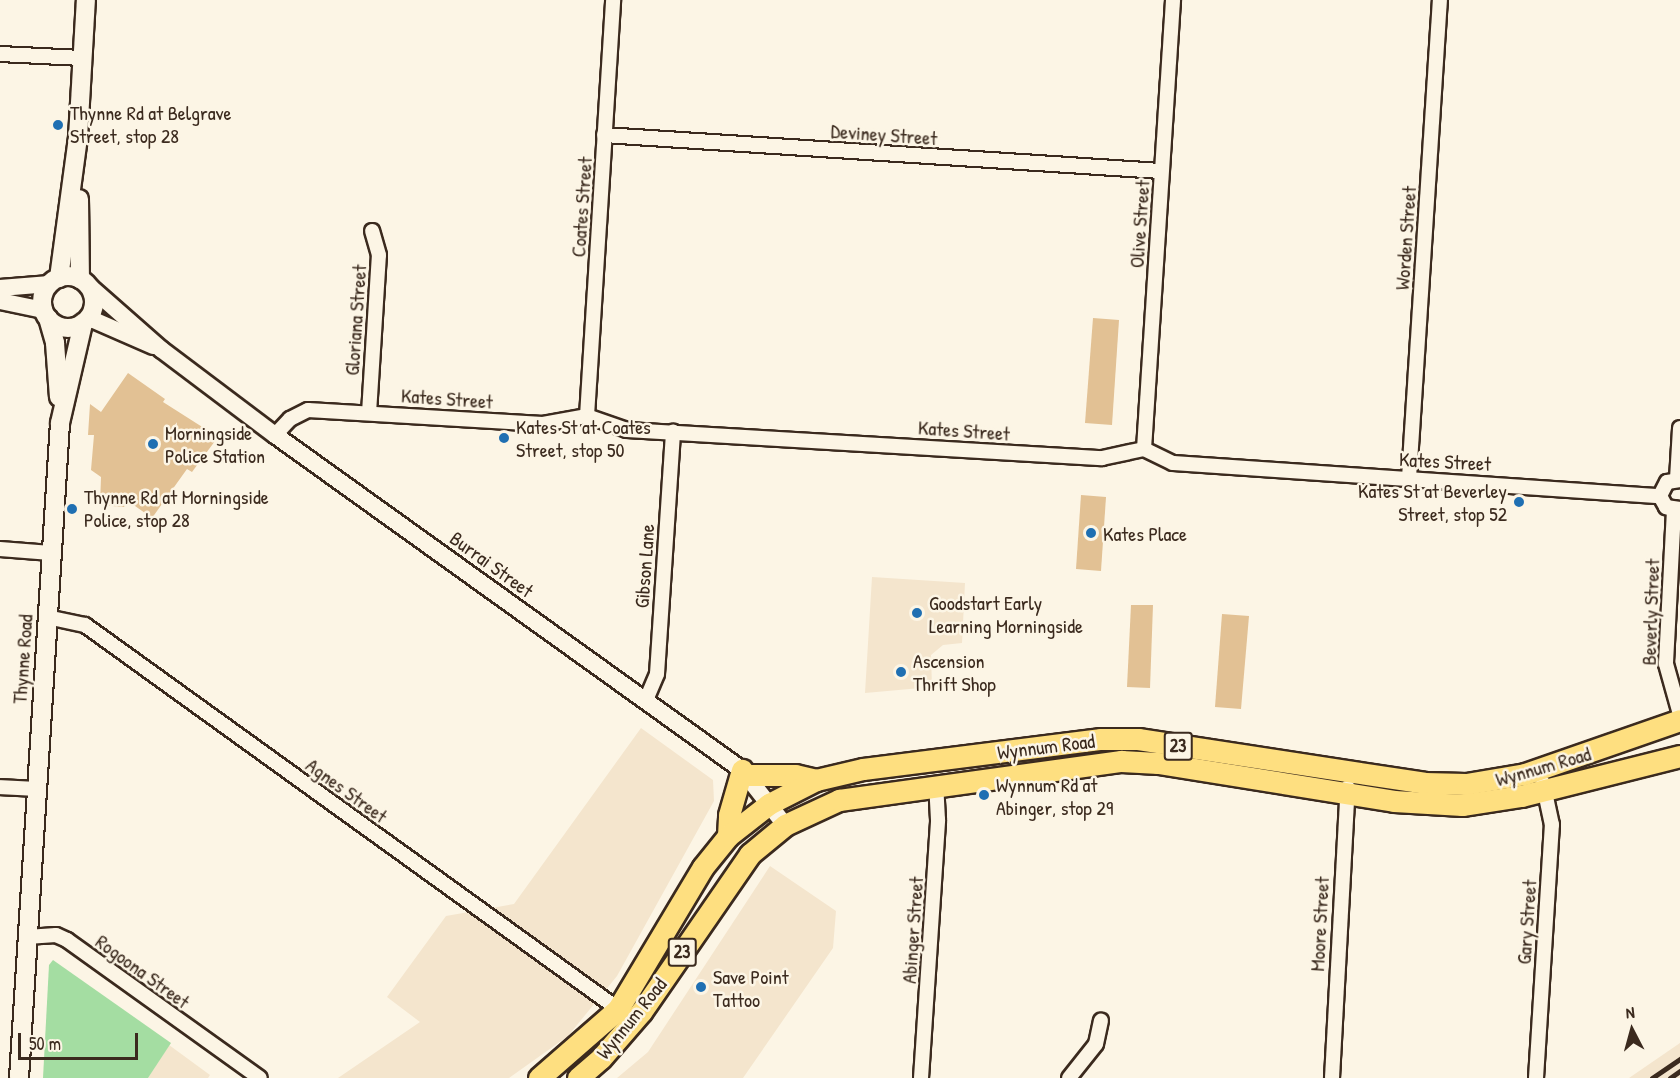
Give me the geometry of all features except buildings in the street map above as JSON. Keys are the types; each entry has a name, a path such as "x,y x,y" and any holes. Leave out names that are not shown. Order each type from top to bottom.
{"main road":[{"path":"78,137 54,281 43,296 46,314 61,327 86,321 94,301 84,282 78,137 86,0"},
{"path":"54,281 84,282"},
{"name":"Thynne Road","path":"19,1078 35,789 60,423 55,343 46,314"},
{"name":"Thynne Road","path":"60,423 86,321"},
{"name":"Wynnum Road","path":"539,1078 618,1009 703,867 728,836 769,804 816,780 863,769 1101,739 1138,739 1350,773 1424,783 1466,784 1540,769 1680,720"},
{"name":"Wynnum Road","path":"581,1075 641,1012 735,872 785,825 839,800 1121,761 1158,763 1347,794 1451,805 1493,801 1545,790 1680,756"},
{"path":"728,836 729,815 745,773 795,775 816,780"},
{"path":"558,1078 578,1068 581,1075"}],"street":[{"name":"Coates Street","path":"587,416 613,0"},
{"name":"Olive Street","path":"1144,450 1173,0"},
{"name":"Worden Street","path":"1409,478 1440,0"},
{"path":"0,54 82,58"},
{"name":"Deviney Street","path":"604,135 1161,171"},
{"name":"Gloriana Street","path":"369,413 379,255 372,231"},
{"path":"0,288 54,281"},
{"name":"Burrai Street","path":"84,282 162,350 275,435 745,773 785,825"},
{"path":"0,301 46,314"},
{"name":"Burrai Street","path":"86,321 162,350"},
{"name":"Kates Street","path":"275,435 300,412 369,413 543,424 587,416 617,429 1102,458 1144,450 1173,463 1660,496"},
{"path":"1677,510 1666,507 1660,496 1663,485 1678,479 1680,428"},
{"name":"Gibson Lane","path":"646,700 657,674 673,432"},
{"name":"Beverly Street","path":"1677,510 1666,664 1680,714"},
{"path":"0,549 51,553"},
{"name":"Agnes Street","path":"47,617 86,625 618,1009"},
{"name":"Gary Street","path":"1536,1078 1552,825 1540,769"},
{"name":"Moore Street","path":"1332,1078 1350,773"},
{"name":"Abinger Street","path":"921,1078 938,820 936,785"},
{"path":"0,787 35,789"},
{"name":"Rogoona Street","path":"27,937 56,935 67,940 260,1078"},
{"path":"1069,1078 1096,1044 1101,1021"}],"shaded area":[{"name":"Goodstart Early Learning Morningside","path":"872,577 965,583 962,643 943,645 931,655 932,687 865,693"},
{"path":"641,728 713,780 714,801 617,976 568,1036 509,1078 338,1078 420,1022 387,997 446,916 514,904"},
{"path":"770,866 836,911 833,948 743,1078 617,1078 648,1052"},
{"path":"1680,1043 1680,1078 1629,1078"},
{"path":"169,1045 210,1075 208,1078 148,1078"}],"green space":[{"path":"53,960 171,1043 148,1078 43,1078 49,965"}],"railway":[{"path":"1652,1078 1680,1059"},
{"path":"1670,1078 1680,1071"}],"place":[{"name":"Thynne Rd at Belgrave Street, stop 28","path":"58,125"},
{"name":"Kates St at Coates Street, stop 50","path":"504,438"},
{"name":"Morningside Police Station","path":"153,444"},
{"name":"Kates St at Beverley Street, stop 52","path":"1519,502"},
{"name":"Thynne Rd at Morningside Police, stop 28","path":"72,509"},
{"name":"Kates Place","path":"1091,533"},
{"name":"Goodstart Early Learning Morningside","path":"917,613"},
{"name":"Ascension Thrift Shop","path":"901,672"},
{"name":"Wynnum Rd at Abinger, stop 29","path":"984,795"},
{"name":"Save Point Tattoo","path":"701,987"}]}
